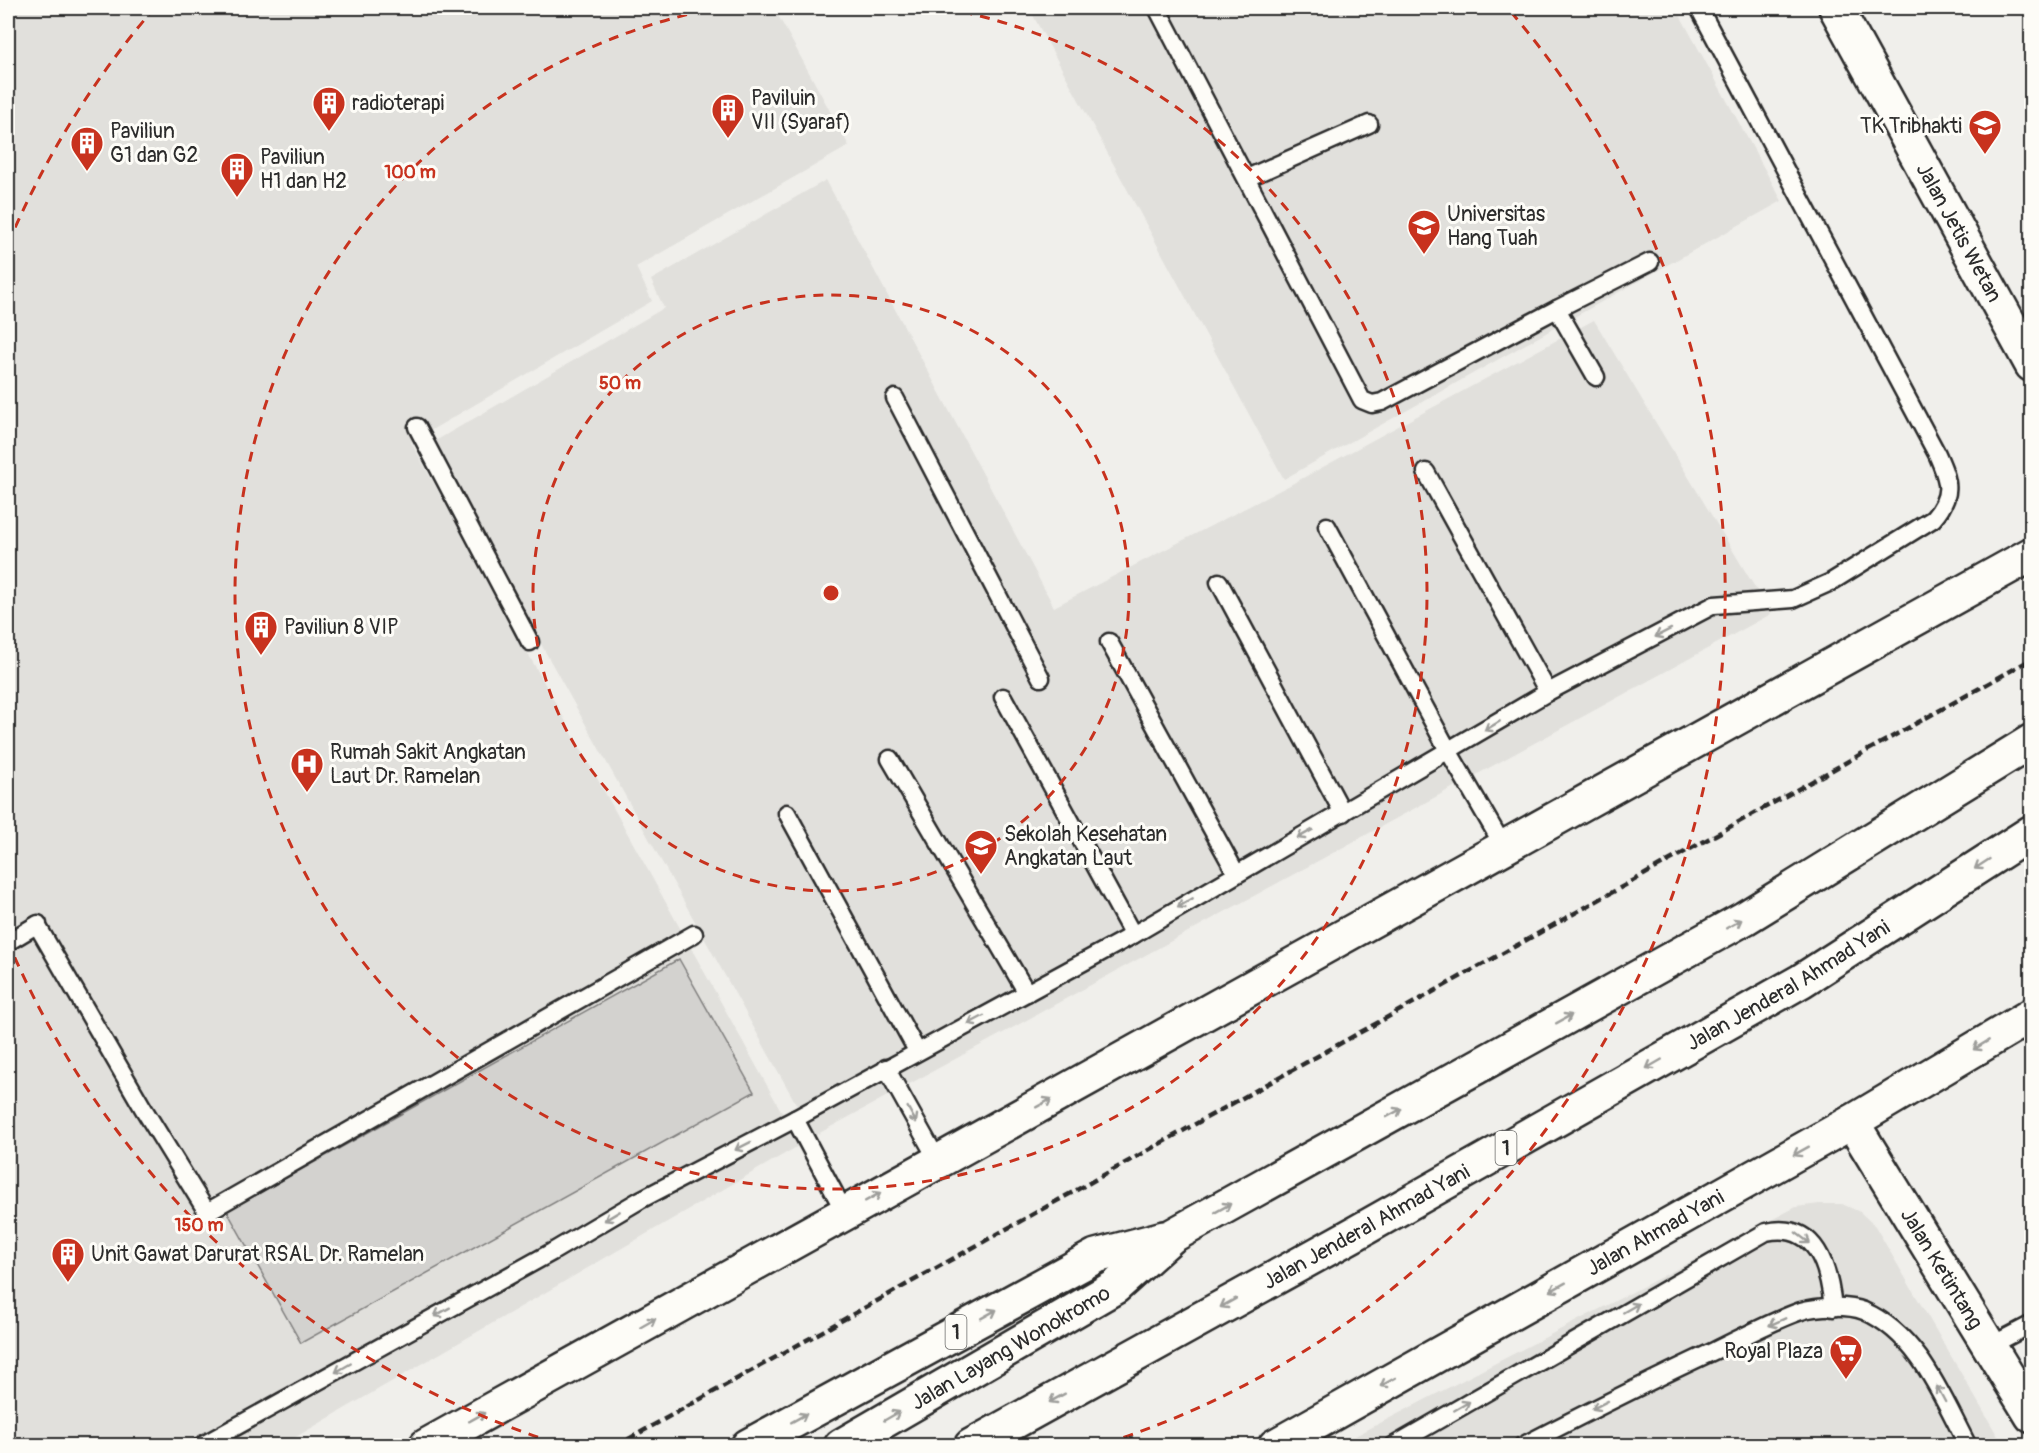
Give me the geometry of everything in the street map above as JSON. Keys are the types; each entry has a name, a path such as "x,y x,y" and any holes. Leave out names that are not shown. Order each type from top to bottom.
{"main road":[{"name":"Jalan Jetis Wetan","path":"1836,8 2023,331 2031,365"},
{"path":"426,1446 2031,554"},
{"name":"1","path":"748,1446 1096,1256 1172,1236 1745,918 2031,741"},
{"name":"Jalan Jenderal Ahmad Yani","path":"971,1446 1366,1227 1801,981 2031,832"},
{"name":"Jalan Ahmad Yani","path":"1275,1446 1852,1122 2031,1015"},
{"name":"Jalan Ketintang","path":"1852,1122 2031,1416"},
{"name":"Jalan Layang Wonokromo","path":"841,1446 1115,1287 1172,1236"}],"lane":[{"path":"1157,8 1362,400 1372,404 1382,402 1650,262"},
{"path":"201,1446 552,1252 640,1200 795,1119 1133,935 1548,692 1714,604 1793,599 1831,582 1933,519 1943,508 1949,490 1937,454 1699,8"},
{"path":"1247,178 1369,124"},
{"path":"1557,309 1596,377"},
{"path":"895,398 1041,678"},
{"path":"417,427 530,642"},
{"path":"1426,472 1548,692"},
{"path":"1327,526 1449,752 1504,847"},
{"path":"1219,582 1343,813"},
{"path":"1109,642 1236,873"},
{"path":"1003,697 1133,935"},
{"path":"890,759 1027,993"},
{"path":"787,813 917,1051"},
{"path":"8,942 38,924 143,1108 207,1212 694,934"},
{"path":"886,1068 938,1161"},
{"path":"795,1119 845,1213"},
{"path":"1393,1446 1766,1232 1779,1229 1793,1231 1804,1236 1817,1251 1830,1281 1833,1308"},
{"path":"1522,1446 1636,1387 1803,1310 1833,1308 1862,1310 1875,1317 1910,1346 1925,1366 1968,1446"},
{"path":"1990,1346 2031,1324"}],"shaded area":[{"name":"Rumah Sakit Angkatan Laut Dr. Ramelan","path":"8,8 774,8 849,146 636,267 652,301 411,442 800,1145 282,1445 8,1445"},
{"name":"Universitas Hang Tuah","path":"1029,8 1676,8 1782,201 1284,479"},
{"name":"Sekolah Kesehatan Angkatan Laut","path":"826,180 1054,607 1290,485 1594,320 1771,614 814,1136 430,444 664,308 651,280"},
{"path":"679,959 754,1092 301,1343 227,1211"},
{"path":"1842,1204 1860,1212 1875,1226 2003,1445 1336,1446 1796,1207"}],"railway":[{"path":"616,1446 2032,659"}],"place":[{"name":"radioterapi","path":"329,132"},
{"name":"Paviluin VII (Syaraf)","path":"728,139"},
{"name":"TK Tribhakti","path":"1985,155"},
{"name":"Paviliun G1 dan G2","path":"87,172"},
{"name":"Paviliun H1 dan H2","path":"237,198"},
{"name":"Universitas Hang Tuah","path":"1424,255"},
{"name":"Paviliun 8 VIP","path":"261,656"},
{"name":"Rumah Sakit Angkatan Laut Dr. Ramelan","path":"307,793"},
{"name":"Sekolah Kesehatan Angkatan Laut","path":"981,875"},
{"name":"Unit Gawat Darurat RSAL Dr. Ramelan","path":"68,1283"},
{"name":"Royal Plaza","path":"1846,1380"}]}
